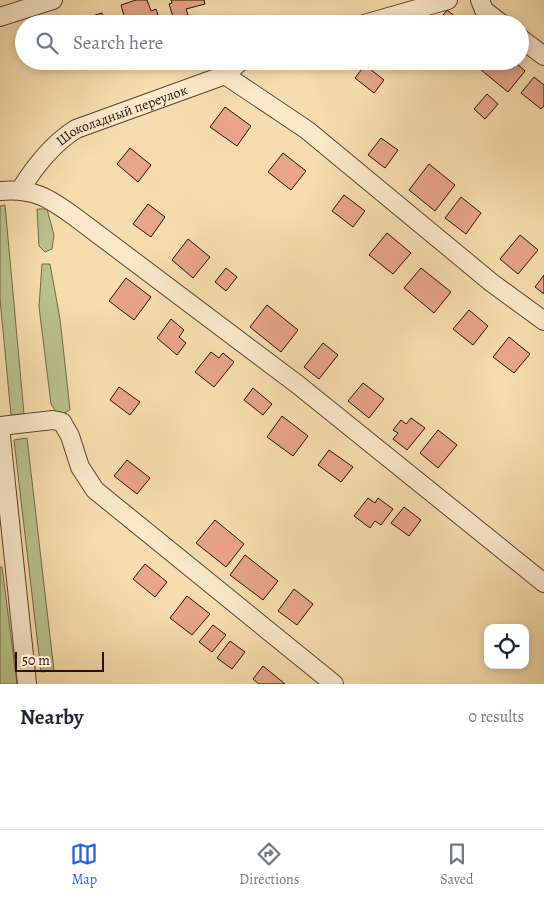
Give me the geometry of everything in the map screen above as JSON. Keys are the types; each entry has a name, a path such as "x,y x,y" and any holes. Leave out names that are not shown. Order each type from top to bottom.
{"street":[{"path":"0,17 53,0"},
{"path":"396,15 448,0"},
{"path":"480,0 484,10 490,15"},
{"path":"529,45 544,56"},
{"name":"Шоколадный переулок","path":"20,190 32,171 60,139 76,129 225,75 231,70"},
{"path":"225,75 307,130 492,283 544,321"},
{"path":"0,191 20,190 45,196 75,217 297,384 544,583"},
{"path":"28,684 0,427 53,420 62,422 70,436 80,467 95,490 334,684"}],"green space":[{"path":"5,205 24,414 11,415 0,299 0,206"},
{"path":"37,209 47,209 54,235 52,249 45,252 39,246"},
{"path":"42,264 50,264 60,319 70,410 59,416 51,404 39,307"},
{"path":"27,438 54,671 41,672 14,440"},
{"path":"0,567 2,567 17,684 0,684"}],"building":[{"path":"136,0 147,0 151,11 156,9 158,15 124,15 121,5"},
{"path":"171,0 204,0 205,4 186,9 188,15 172,15 169,4 172,3"},
{"path":"447,10 453,15 443,15"},
{"path":"361,70 371,70 384,80 374,93 355,78"},
{"path":"481,70 524,70 508,92"},
{"path":"534,77 544,85 544,106 541,109 521,93"},
{"path":"487,94 498,104 485,119 474,109"},
{"path":"225,107 251,126 237,146 210,127"},
{"path":"381,138 398,150 385,168 368,155"},
{"path":"130,148 151,165 138,182 117,164"},
{"path":"283,153 306,171 291,190 268,172"},
{"path":"429,164 455,185 435,211 409,190"},
{"path":"344,195 365,211 353,227 332,211"},
{"path":"461,197 481,213 466,234 445,218"},
{"path":"148,204 165,217 151,237 133,224"},
{"path":"387,233 411,253 393,274 369,255"},
{"path":"520,235 538,250 518,274 500,259"},
{"path":"188,239 210,257 193,278 172,260"},
{"path":"226,268 237,277 226,291 215,282"},
{"path":"421,268 451,292 434,313 404,288"},
{"path":"544,275 544,294 535,287"},
{"path":"126,278 151,297 134,320 109,301"},
{"path":"267,305 298,330 281,352 250,327"},
{"path":"469,310 488,326 473,345 453,329"},
{"path":"171,319 184,330 179,337 186,343 177,355 157,338"},
{"path":"509,337 530,354 514,373 493,357"},
{"path":"323,343 338,355 319,379 304,367"},
{"path":"211,352 219,358 223,353 234,362 214,387 195,372"},
{"path":"363,383 384,399 369,418 348,401"},
{"path":"119,387 140,402 130,415 110,400"},
{"path":"253,388 272,404 263,415 244,400"},
{"path":"282,416 308,436 293,456 267,437"},
{"path":"411,418 425,428 407,450 393,439 398,433 393,430 401,420 406,424"},
{"path":"438,430 457,445 438,468 420,453"},
{"path":"329,450 353,467 341,482 318,465"},
{"path":"127,460 150,478 137,494 114,476"},
{"path":"368,498 375,503 378,498 393,509 381,525 375,521 370,528 354,516"},
{"path":"404,507 421,520 409,536 391,523"},
{"path":"215,520 244,544 226,567 196,543"},
{"path":"245,555 278,581 263,600 230,575"},
{"path":"145,564 167,582 155,597 133,579"},
{"path":"294,589 313,604 297,625 278,611"},
{"path":"187,596 210,614 192,635 170,618"},
{"path":"213,625 226,635 212,652 199,642"},
{"path":"230,641 245,652 232,669 217,658"},
{"path":"263,666 285,684 259,684 253,679"}]}
